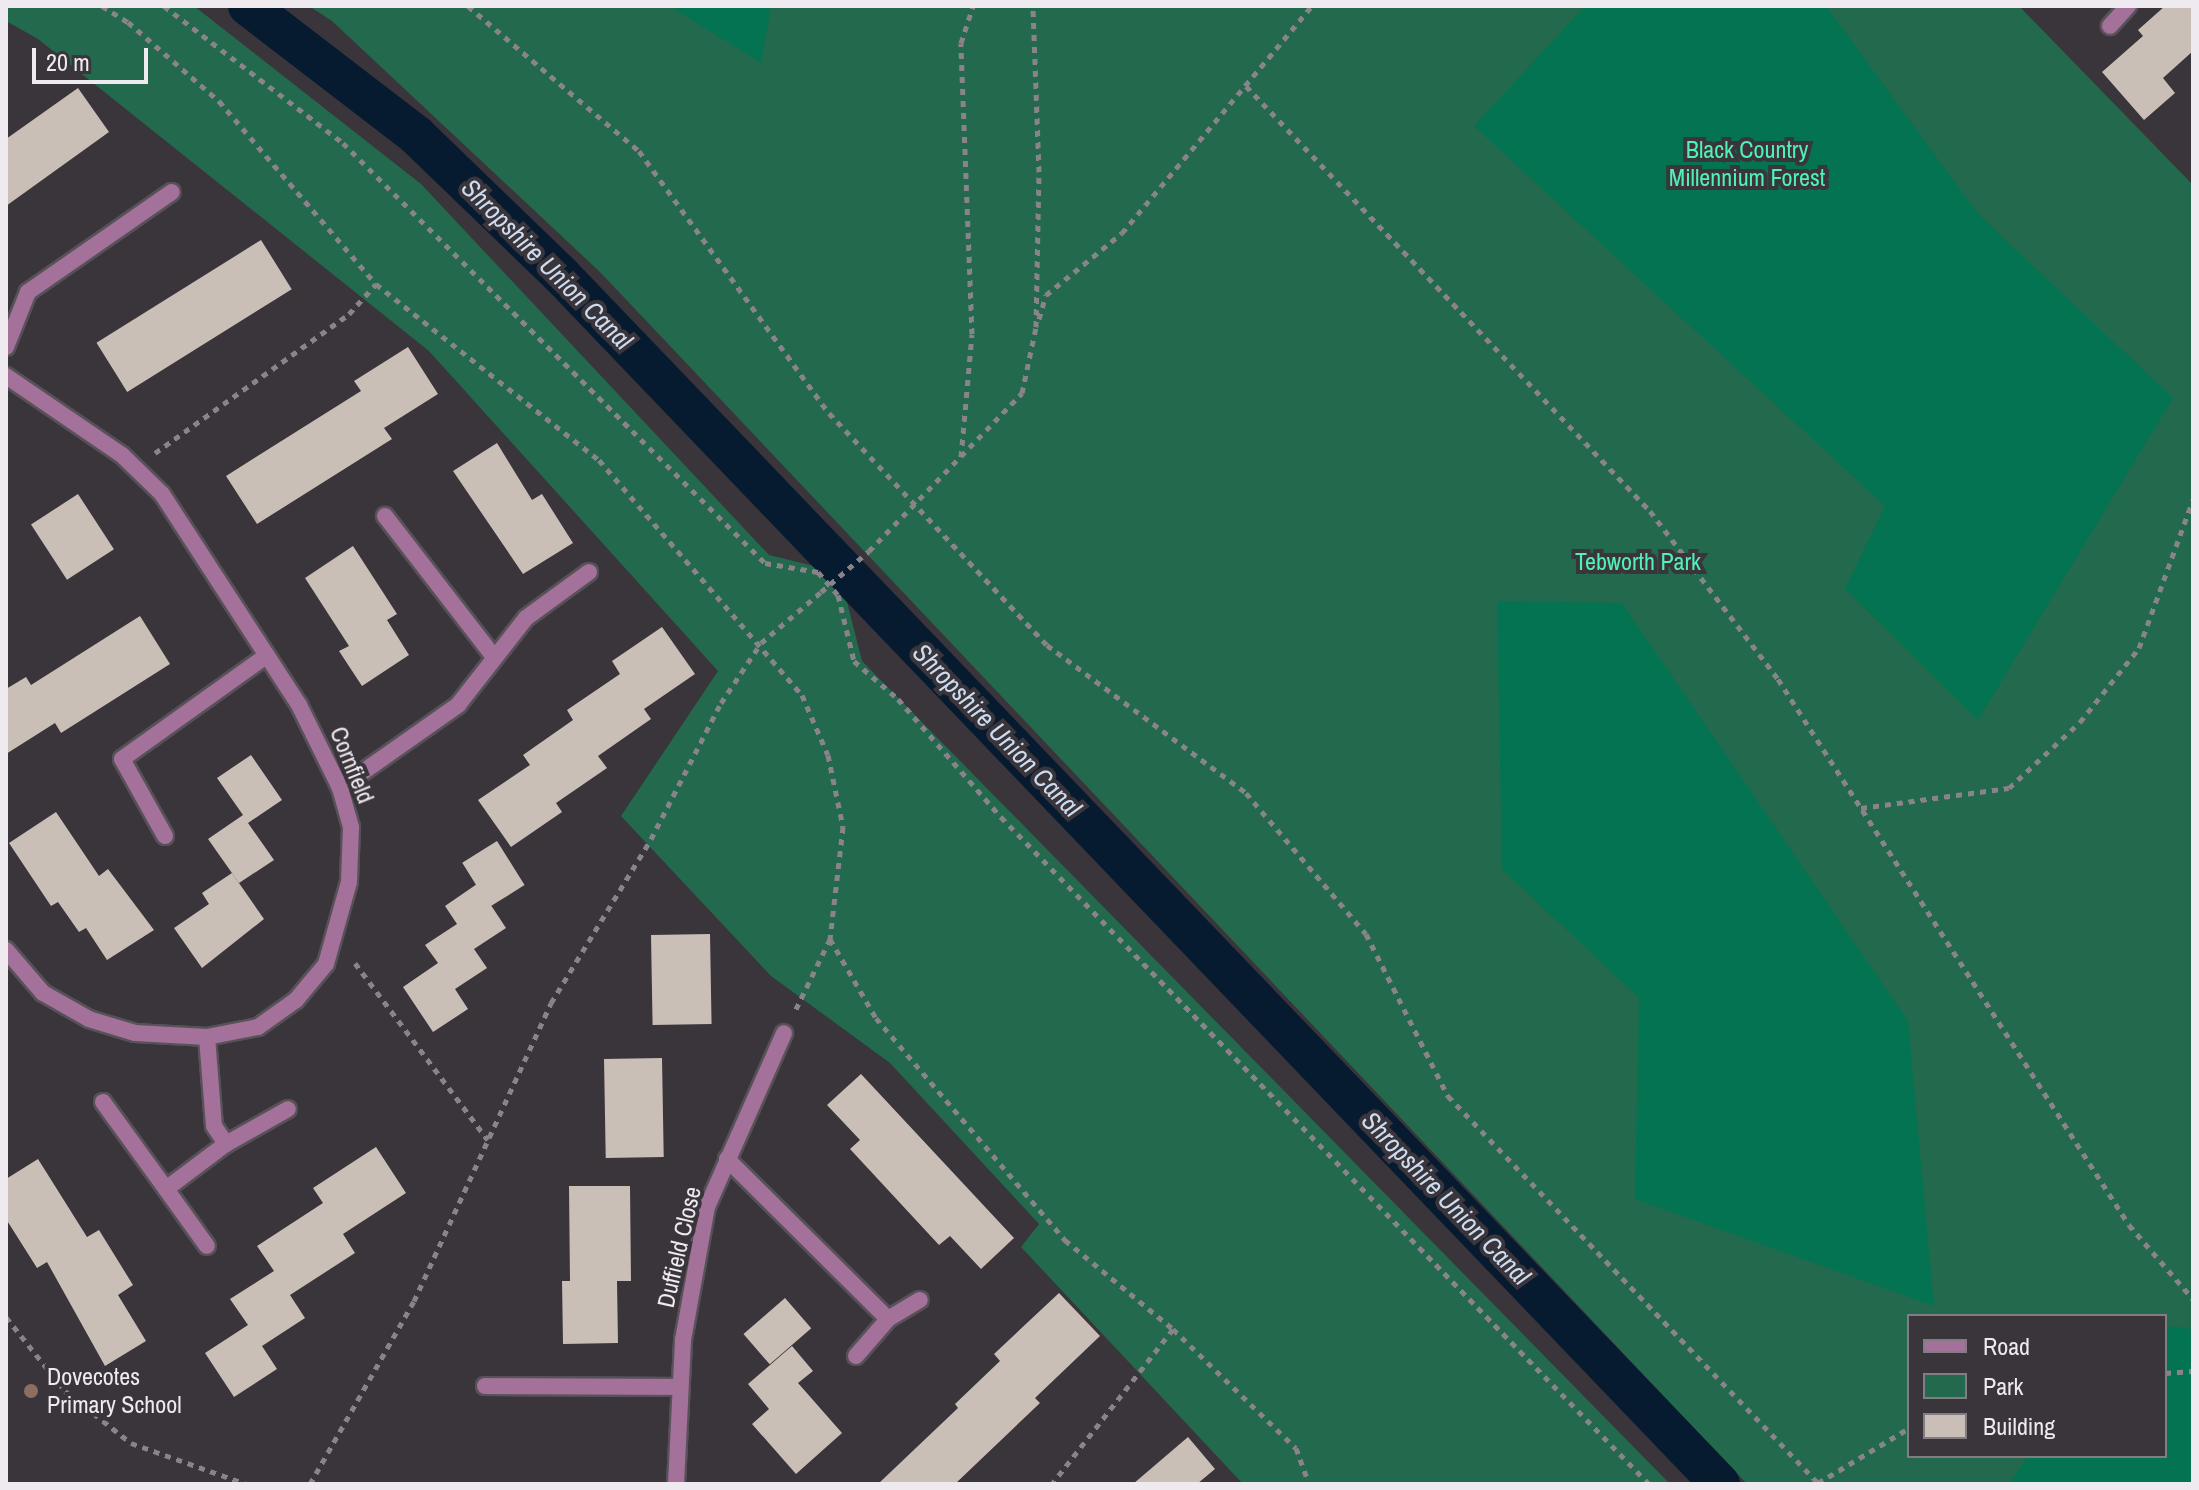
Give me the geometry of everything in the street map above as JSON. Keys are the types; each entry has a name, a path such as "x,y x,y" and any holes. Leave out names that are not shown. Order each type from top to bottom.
{"street":[{"path":"2110,26 2128,6"},
{"path":"6,347 28,292 172,192"},
{"name":"Cornfield","path":"6,376 61,410 135,467 162,494 299,705 340,788 351,827 349,882 337,937 326,964 296,1000 258,1027 207,1037 135,1033 89,1019 43,993 6,950"},
{"path":"385,516 494,657"},
{"path":"340,788 458,705 526,618 589,572"},
{"path":"165,836 122,759 267,655"},
{"name":"Duffield Close","path":"676,1484 683,1340 707,1207 784,1033"},
{"path":"207,1037 214,1126 226,1144"},
{"path":"103,1102 207,1246"},
{"path":"166,1189 226,1144 288,1109"},
{"path":"727,1159 888,1319"},
{"path":"856,1356 888,1319 920,1300"},
{"path":"485,1386 680,1387"}],"path":[{"path":"102,6 128,22 219,101 376,284 599,460 761,643 802,695 828,755 843,827 830,939 784,1033"},
{"path":"164,6 343,143 765,563 818,572 838,595 854,661 898,699 1001,817 1649,1484"},
{"path":"468,6 639,151 829,413 916,501 1047,645 1246,793 1366,934 1448,1096 1818,1484 1907,1429"},
{"path":"961,458 972,334 961,43 973,6"},
{"path":"1033,6 1039,172 1036,327"},
{"path":"310,1484 414,1301 551,1003 761,643 869,551 1022,393 1046,295 1122,233 1312,6"},
{"path":"1246,86 1650,511 1778,679 2129,1225 2193,1299"},
{"path":"135,467 349,314 376,284"},
{"path":"1861,808 2009,788 2080,722 2139,648 2193,500"},
{"path":"337,937 489,1141"},
{"path":"830,939 876,1018 1065,1240 1173,1329 1296,1448 1309,1484"},
{"path":"6,1317 65,1391 131,1443 246,1484"},
{"path":"1052,1484 1173,1329"},
{"path":"2167,1373 2193,1371"}],"green space":[{"path":"6,6 194,6 421,184 769,555 818,567 845,594 862,661 1670,1484 1243,1484 1021,1247 1039,1224 890,1063 771,976 621,816 718,671 429,351 38,39 6,21"},
{"name":"Tebworth Park","path":"309,6 2019,6 2193,185 2193,1484 1747,1484 600,272 332,21"},
{"path":"670,6 771,6 761,63"},
{"name":"Black Country Millennium Forest","path":"1585,6 1826,6 1978,214 2173,398 1978,720 1845,589 1885,506 1474,126"},
{"path":"1497,601 1622,603 1908,1021 1934,1306 1635,1199 1639,998 1502,869"},
{"path":"2167,1326 2193,1329 2193,1484 2009,1484 2027,1458 2167,1458"}],"building":[{"path":"2165,6 2193,6 2193,51 2163,78 2175,93 2144,120 2102,72 2143,36 2138,30"},
{"path":"78,88 109,132 6,206 6,139"},
{"path":"261,240 292,289 127,392 96,343"},
{"path":"408,347 438,394 384,428 392,439 257,524 226,476 361,391 354,381"},
{"path":"497,443 532,500 542,494 573,543 523,574 453,471"},
{"path":"78,494 114,549 67,580 31,524"},
{"path":"353,546 397,614 387,620 409,655 362,686 339,651 349,646 305,578"},
{"path":"140,616 170,664 61,733 55,723 6,754 6,689 26,677 31,685"},
{"path":"662,627 695,674 644,709 651,719 598,756 607,768 556,803 562,812 511,847 478,800 530,765 523,755 573,720 567,710 620,674 612,661"},
{"path":"251,755 282,800 248,823 274,860 239,883 208,839 243,815 217,778"},
{"path":"56,812 99,876 108,869 154,930 107,960 86,928 79,932 58,902 51,906 9,843"},
{"path":"497,841 525,885 490,907 462,863"},
{"path":"232,873 264,919 202,968 174,928 209,904 202,893"},
{"path":"477,884 506,928 474,949 487,968 455,989 468,1009 433,1032 403,987 438,963 425,945 457,924 445,906"},
{"path":"710,934 712,1024 653,1025 651,935"},
{"path":"662,1058 664,1157 606,1158 604,1059"},
{"path":"861,1074 1014,1238 981,1269 950,1236 939,1245 850,1149 860,1140 827,1105"},
{"path":"376,1147 406,1193 343,1234 355,1253 290,1295 305,1318 262,1346 277,1369 234,1397 205,1353 248,1325 230,1299 274,1271 257,1246 323,1203 313,1188"},
{"path":"38,1159 87,1237 99,1230 133,1285 118,1295 146,1341 105,1366 47,1262 37,1268 6,1219 6,1179"},
{"path":"569,1186 630,1186 631,1281 617,1281 618,1343 563,1344 562,1281 570,1281"},
{"path":"1059,1293 1100,1336 1035,1398 1040,1403 955,1484 878,1484 958,1408 955,1404 1000,1361 994,1354"},
{"path":"785,1298 811,1328 770,1364 743,1334"},
{"path":"792,1346 813,1371 798,1383 842,1433 796,1474 752,1424 769,1409 748,1384"},
{"path":"1188,1437 1215,1469 1197,1484 1133,1484"}],"waterway":[{"name":"Shropshire Union Canal","path":"248,6 416,135 561,275 1720,1484"}],"place":[{"name":"Dovecotes Primary School","path":"31,1391"}]}
